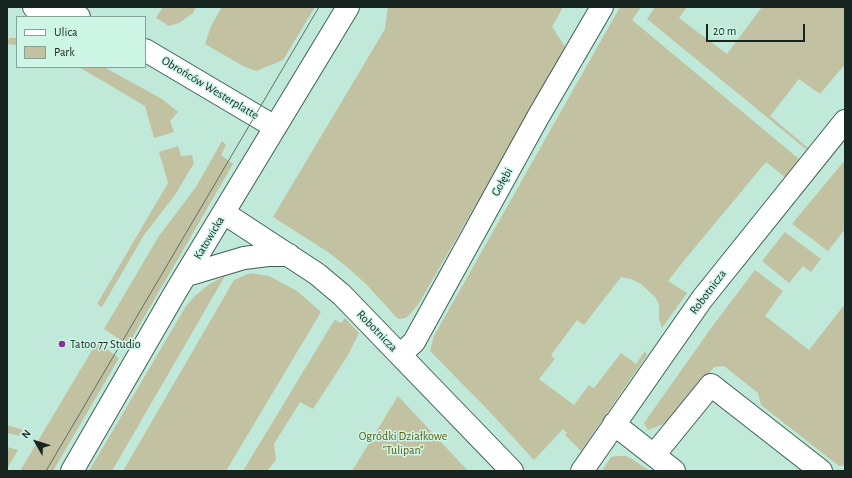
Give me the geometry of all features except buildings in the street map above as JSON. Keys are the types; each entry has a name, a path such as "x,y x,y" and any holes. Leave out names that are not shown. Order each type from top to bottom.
{"street":[{"path":"34,7 59,11 76,16"},
{"name":"Katowicka","path":"72,471 186,275 348,7"},
{"name":"Gołębi","path":"400,355 414,342 538,117 602,7"},
{"name":"Obrońców Westerplatte","path":"146,51 275,127"},
{"name":"Robotnicza","path":"582,471 702,299 845,121"},
{"name":"Robotnicza","path":"224,213 317,274 342,295 512,471"},
{"path":"186,275 244,258 268,255 289,255"},
{"path":"654,455 711,385 821,471"},
{"path":"614,424 674,471"}],"green space":[{"path":"163,7 196,7 193,13 179,23 169,26 156,18"},
{"path":"222,7 315,7 283,60 256,71 243,66 205,44 211,26"},
{"path":"388,7 563,7 552,27 566,48 418,305 406,318 398,319 366,284 347,267 328,252 273,217 385,29"},
{"path":"620,7 641,7 632,20 799,159 785,177 766,162 682,263 668,281 687,293 662,328 659,319 659,304 655,297 641,284 631,279 621,277 584,325 577,320 551,355 555,359 539,379 574,405 589,385 594,388 621,353 636,364 645,351 647,355 581,451 565,435 567,433 563,429 534,460 488,410 430,351 434,336"},
{"path":"655,7 687,7 679,18 727,54 762,7 845,7 845,64 820,94 799,79 770,116 808,148 807,150 647,19"},
{"path":"10,38 16,38 16,45 7,44 7,41"},
{"path":"81,68 106,68 162,99 178,112 170,121 174,132 154,138 145,106"},
{"path":"222,141 226,145 221,155 233,164 128,345 104,329 159,236 196,187"},
{"path":"178,146 181,156 192,155 194,163 175,195 144,235 102,307 97,304 168,183 159,152"},
{"path":"845,160 845,229 828,251 792,224"},
{"path":"785,232 821,259 811,272 803,266 789,283 762,261"},
{"path":"755,270 783,291 765,316 809,350 845,304 845,465 839,466 761,405 758,393 724,366 714,367 671,421 648,430 644,423 714,324"},
{"path":"250,273 269,276 297,291 321,312 226,471 123,471 234,280"},
{"path":"225,276 112,471 89,471 186,306 208,285"},
{"path":"345,318 359,333 348,355 313,409 300,402 274,444 276,460 267,471 243,471 332,324 335,320 341,323"},
{"path":"97,342 119,358 53,471 20,471"},
{"name":"Ogródki Działkowe \"Tulipan\"","path":"398,396 468,471 352,471"},
{"path":"7,425 23,430 20,436 7,433"},
{"path":"7,447 18,450 7,469"},
{"path":"626,456 650,471 602,471 611,457"}],"tram line":[{"path":"46,471 319,7"}],"place":[{"name":"Tatoo 77 Studio","path":"62,344"}]}
